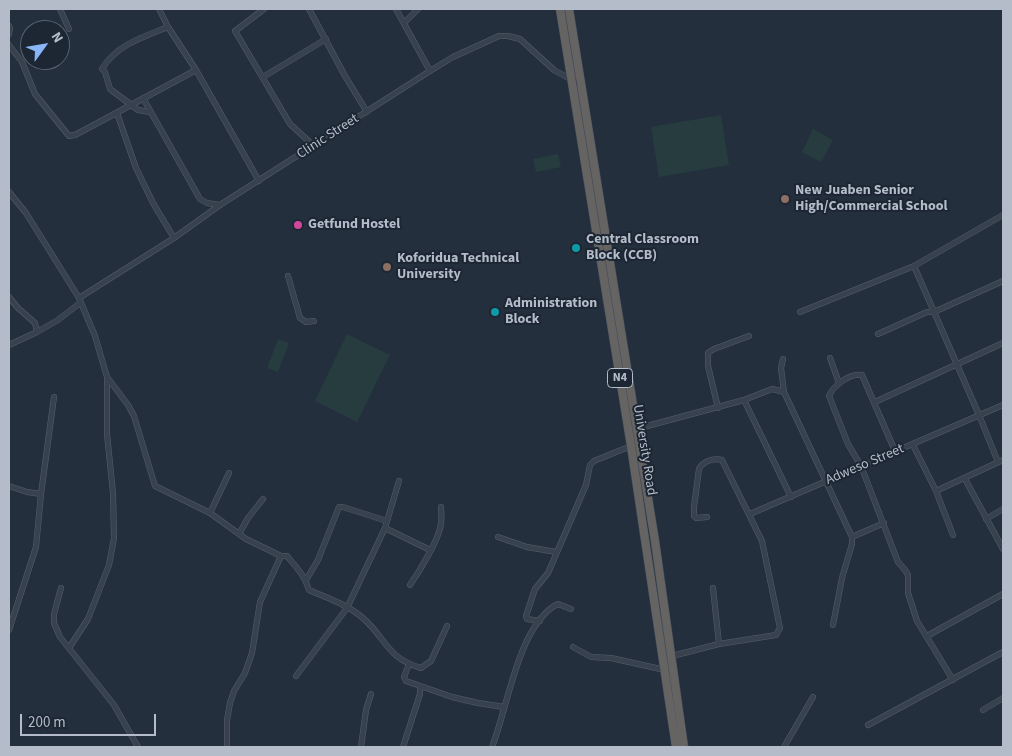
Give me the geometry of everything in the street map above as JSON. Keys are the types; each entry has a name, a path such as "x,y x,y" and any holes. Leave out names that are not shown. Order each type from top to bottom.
{"highway":[{"name":"University Road","path":"560,9 631,446 676,747"},
{"name":"University Road","path":"569,9 672,656 684,747"}],"street":[{"path":"159,9 259,181"},
{"path":"264,9 235,31 290,124 314,146"},
{"path":"309,9 345,76 367,112"},
{"path":"396,9 430,71"},
{"path":"404,23 418,9"},
{"path":"9,26 9,34"},
{"path":"150,112 138,110 110,89 105,72 102,69 109,57 120,49 168,27"},
{"name":"Clinic Street","path":"9,345 58,320 79,301 220,205 430,71 453,57 499,36 520,39 554,70 581,85"},
{"path":"263,77 326,39"},
{"path":"9,45 22,62 35,94 69,136 75,135 196,70"},
{"path":"143,98 200,199 207,203 220,205"},
{"path":"117,113 136,168 153,203 174,238"},
{"path":"9,192 26,213 79,301 95,336 107,377 107,434 113,493 114,538 109,565 88,619 69,648"},
{"path":"800,312 914,266 1003,214"},
{"path":"914,266 956,364 1001,461 936,491"},
{"path":"288,276 300,318 306,322 314,322"},
{"path":"878,334 927,312 934,312 1003,281"},
{"path":"9,297 35,323 37,332"},
{"path":"718,408 708,366 708,353 714,348 749,336"},
{"path":"875,402 1003,343"},
{"path":"830,358 839,383"},
{"path":"783,359 781,368 784,392 852,537 833,625"},
{"path":"895,452 862,375 858,374 839,383 829,396 848,444 861,466 898,562 908,575 908,593 911,608 953,680"},
{"path":"107,377 134,416 155,486 210,513 246,540 281,556 287,556 300,569 309,590 347,608 364,619 394,654 409,664 421,668 428,664 447,626"},
{"path":"636,429 718,408 772,389 784,392"},
{"path":"9,630 36,546 54,397"},
{"path":"744,400 791,498"},
{"name":"Adweso Street","path":"750,514 791,498 1003,405"},
{"path":"913,444 936,491 953,535"},
{"path":"540,621 527,619 526,616 536,590 548,573 586,486 592,463 631,446"},
{"path":"672,656 719,644 776,635 780,628 762,541 750,514 720,459 711,460 699,469 694,516 696,518 706,517"},
{"path":"210,513 229,473"},
{"path":"965,479 1003,549"},
{"path":"296,676 347,608 385,528 399,481"},
{"path":"9,486 41,494"},
{"path":"239,534 248,518 263,499"},
{"path":"306,580 318,560 339,507 387,521"},
{"path":"410,585 430,550 441,524 441,507"},
{"path":"986,519 1003,509"},
{"path":"852,537 884,523"},
{"path":"385,528 430,550"},
{"path":"498,536 527,547 556,552"},
{"path":"227,747 227,720 230,703 234,691 245,673 252,653 260,602 281,556"},
{"path":"60,588 54,614 54,623 60,637 114,705 138,747"},
{"path":"713,588 719,644"},
{"path":"927,636 1003,594"},
{"path":"492,747 519,661 535,627 558,604 571,609"},
{"path":"573,647 591,657 620,660 665,670"},
{"path":"868,725 1003,652"},
{"path":"409,664 404,680 420,687 478,703 504,707"},
{"path":"403,747 420,694 420,687"},
{"path":"361,747 366,710 371,694"},
{"path":"784,747 813,697"},
{"path":"983,710 1003,698"}],"green space":[{"path":"721,115 729,165 659,177 651,127"},
{"path":"813,129 833,140 821,162 802,152"},
{"path":"558,154 561,167 536,172 533,159"},
{"path":"347,334 390,355 357,422 315,401"},
{"path":"278,339 289,343 278,372 267,368"}],"place":[{"name":"New Juaben Senior High/Commercial School","path":"785,199"},
{"name":"Getfund Hostel","path":"298,225"},
{"name":"Central Classroom Block (CCB)","path":"576,248"},
{"name":"Koforidua Technical University","path":"387,267"},
{"name":"Administration Block","path":"495,312"}]}
